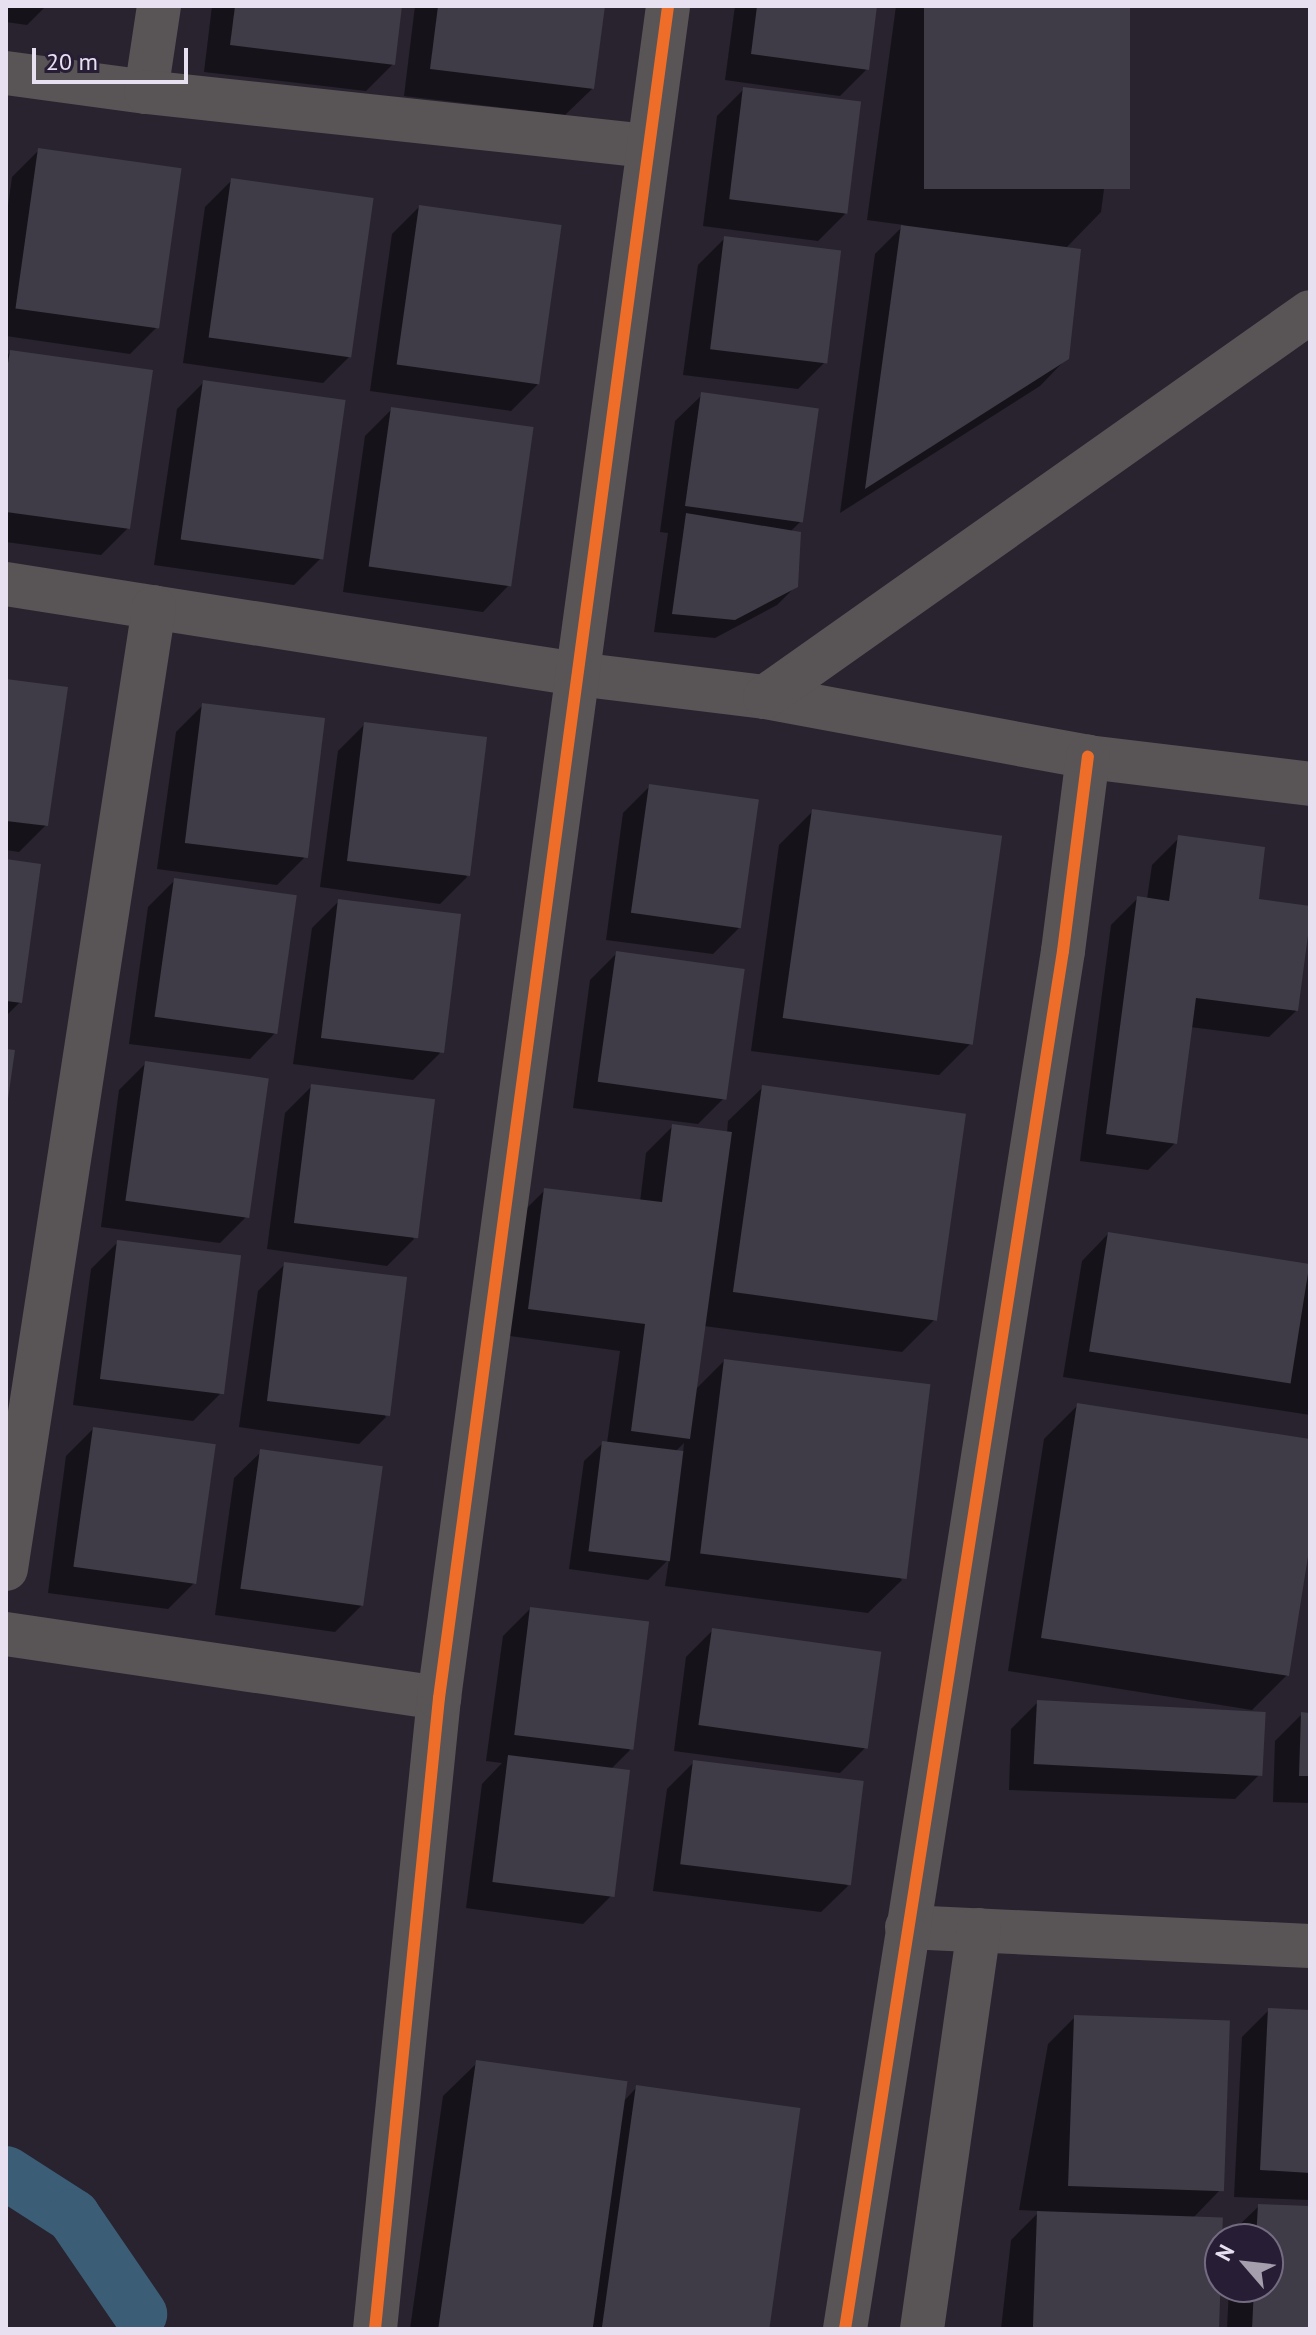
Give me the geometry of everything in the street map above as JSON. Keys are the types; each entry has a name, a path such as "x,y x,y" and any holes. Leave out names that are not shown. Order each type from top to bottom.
{"street":[{"path":"146,92 159,6"},
{"path":"375,2329 439,1698 668,6"},
{"path":"6,73 146,92 648,146"},
{"path":"765,697 1310,312"},
{"path":"6,584 577,674 765,697 1088,757 1310,784"},
{"path":"6,1569 154,607"},
{"path":"845,2329 1063,951 1088,757"},
{"path":"6,1634 439,1698"},
{"path":"907,1927 1310,1946"},
{"path":"922,2329 979,1930"}],"building":[{"path":"235,6 402,6 395,65 230,45"},
{"path":"438,6 605,6 594,89 430,69"},
{"path":"757,6 877,6 869,70 751,54"},
{"path":"924,6 1130,6 1130,189 924,189"},
{"path":"743,87 861,102 847,214 729,199"},
{"path":"38,148 182,168 159,329 15,308"},
{"path":"231,178 374,198 351,357 209,337"},
{"path":"419,205 562,225 539,384 397,364"},
{"path":"901,225 1081,249 1069,359 865,489"},
{"path":"724,236 841,250 827,364 710,349"},
{"path":"10,350 153,370 130,529 6,512 6,376"},
{"path":"203,380 346,400 323,559 181,539"},
{"path":"701,392 819,409 803,522 685,506"},
{"path":"391,407 534,427 511,586 369,566"},
{"path":"686,513 801,532 798,587 735,620 672,614"},
{"path":"6,679 68,687 48,826 6,821"},
{"path":"202,703 325,718 308,858 185,843"},
{"path":"364,722 487,737 470,876 347,861"},
{"path":"649,784 759,799 741,928 631,913"},
{"path":"812,809 1002,836 973,1045 783,1018"},
{"path":"1178,835 1265,847 1259,899 1310,906 1310,920 1298,1011 1196,998 1177,1144 1106,1134 1137,896 1169,901"},
{"path":"6,859 41,864 22,1003 6,1001"},
{"path":"174,878 297,895 277,1034 155,1017"},
{"path":"338,899 461,914 444,1053 321,1038"},
{"path":"616,951 745,969 726,1100 598,1082"},
{"path":"6,1049 15,1050 8,1099 6,1099"},
{"path":"145,1061 269,1078 249,1218 125,1201"},
{"path":"311,1084 435,1099 418,1238 294,1223"},
{"path":"762,1085 966,1114 937,1321 733,1292"},
{"path":"672,1124 732,1132 690,1439 631,1431 645,1324 528,1309 544,1188 662,1202"},
{"path":"1108,1232 1309,1264 1291,1383 1089,1352"},
{"path":"117,1240 241,1255 224,1394 100,1379"},
{"path":"284,1262 407,1277 390,1416 267,1401"},
{"path":"724,1359 930,1384 907,1579 700,1554"},
{"path":"1077,1403 1310,1439 1310,1544 1289,1676 1041,1638"},
{"path":"93,1427 216,1444 196,1584 73,1567"},
{"path":"602,1441 683,1451 670,1561 588,1551"},
{"path":"260,1449 383,1466 363,1606 240,1589"},
{"path":"530,1607 649,1622 633,1750 514,1735"},
{"path":"712,1628 881,1652 868,1749 698,1725"},
{"path":"1037,1700 1266,1712 1262,1776 1034,1764"},
{"path":"1301,1712 1310,1713 1310,1776 1299,1776"},
{"path":"508,1755 630,1770 614,1897 492,1882"},
{"path":"693,1760 864,1781 851,1885 680,1864"},
{"path":"1268,2008 1310,2010 1310,2173 1260,2170"},
{"path":"1074,2015 1230,2020 1224,2191 1068,2186"},
{"path":"476,2060 628,2081 593,2329 438,2329"},
{"path":"636,2085 800,2108 769,2329 602,2329"},
{"path":"1258,2204 1310,2206 1310,2329 1252,2329 1253,2303 1284,2303 1284,2223 1257,2223"},
{"path":"1037,2211 1223,2217 1223,2223 1204,2223 1204,2303 1220,2303 1219,2329 1033,2329"}],"waterway":[{"path":"6,2173 73,2216 140,2314"}],"cycle path":[{"path":"375,2329 439,1698 668,6"},
{"path":"845,2329 1063,951 1088,757"}]}
